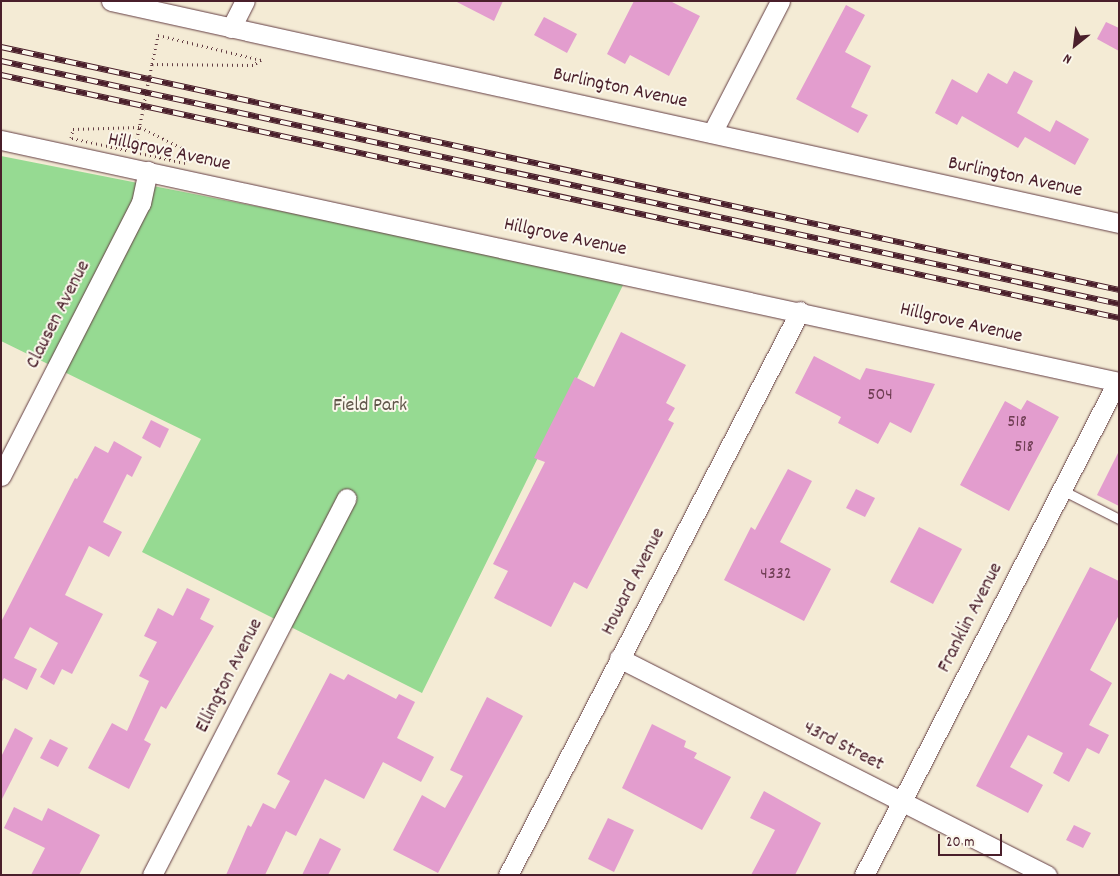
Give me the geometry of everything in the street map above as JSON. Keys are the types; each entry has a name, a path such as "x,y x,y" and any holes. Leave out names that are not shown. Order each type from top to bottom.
{"street":[{"name":"Burlington Avenue","path":"111,1 712,132 898,177 1119,223"},
{"path":"231,28 244,1"},
{"path":"712,132 780,1"},
{"name":"Hillgrove Avenue","path":"1,140 800,311 1118,382"},
{"name":"Clausen Avenue","path":"1,476 141,203 148,171"},
{"name":"Howard Avenue","path":"508,875 800,311"},
{"name":"Franklin Avenue","path":"864,875 1118,382"},
{"name":"Ellington Avenue","path":"152,875 348,498"},
{"name":"43rd Street","path":"620,658 1047,875"}],"lane":[{"path":"1062,490 1119,519"}],"path":[{"path":"135,152 152,64 158,35 261,60 253,65 152,64"},
{"path":"140,127 186,150 185,163 72,138 73,129 140,127"}],"green space":[{"name":"Field Park","path":"1,156 626,279 422,693 142,552 201,439 1,341"}],"building":[{"path":"455,1 503,1 494,21"},
{"path":"634,1 670,1 700,16 669,76 630,55 625,64 607,54"},
{"path":"846,5 865,15 845,52 871,66 851,107 868,115 858,133 796,99"},
{"path":"544,17 577,34 567,53 534,35"},
{"path":"1106,22 1119,28 1119,51 1097,39"},
{"path":"1014,71 1033,81 1017,113 1050,132 1056,120 1089,139 1075,165 1025,137 1018,148 962,116 957,125 935,113 952,79 977,93 988,73 1007,84"},
{"path":"621,332 686,365 666,403 675,408 668,420 674,423 587,589 574,582 551,627 494,598 508,571 493,564 545,462 534,458 575,377 594,387"},
{"path":"814,356 860,380 866,368 935,384 911,433 890,422 878,444 838,423 841,417 795,393"},
{"path":"1027,400 1059,417 1009,511 960,485 1005,401 1021,410"},
{"path":"151,420 169,429 160,448 142,438"},
{"path":"114,441 142,457 132,477 127,474 103,522 122,532 109,557 89,546 65,595 103,614 72,674 62,669 54,685 40,677 58,643 30,627 14,658 37,669 27,690 4,678 1,683 1,622 75,478 77,479 95,446 108,453"},
{"path":"1119,451 1119,506 1097,495"},
{"path":"788,469 812,481 780,542 831,569 804,621 724,580 751,527 755,530"},
{"path":"856,489 875,498 865,517 846,508"},
{"path":"919,527 962,549 933,604 890,582"},
{"path":"1090,567 1119,581 1119,615 1090,670 1112,683 1089,725 1109,735 1099,754 1087,748 1069,782 1053,773 1063,753 1028,735 1010,767 1043,785 1028,813 976,786"},
{"path":"187,588 210,599 200,619 214,626 166,709 161,706 144,740 151,744 129,789 88,768 112,723 127,731 149,681 139,676 157,642 144,636 158,608 173,616"},
{"path":"330,673 344,680 348,674 396,699 399,694 415,702 397,738 434,757 421,782 383,762 364,799 325,779 296,836 286,831 265,875 226,875 248,825 251,827 263,803 275,809 290,781 277,774"},
{"path":"487,697 523,716 438,873 393,850 422,795 445,808 463,776 450,770"},
{"path":"652,724 686,741 684,747 697,753 694,758 731,777 702,830 622,788"},
{"path":"15,728 33,738 1,801 1,757"},
{"path":"50,739 68,748 58,767 40,758"},
{"path":"764,791 821,823 795,875 751,875 775,830 750,818"},
{"path":"14,807 42,821 48,808 100,835 79,875 31,875 45,848 4,828"},
{"path":"608,818 634,830 614,872 588,859"},
{"path":"1074,825 1091,833 1083,848 1066,840"},
{"path":"320,838 341,849 328,875 302,875"}],"railway":[{"path":"1,47 1119,290"},
{"path":"1,61 1119,304"},
{"path":"1,75 1119,318"}]}
